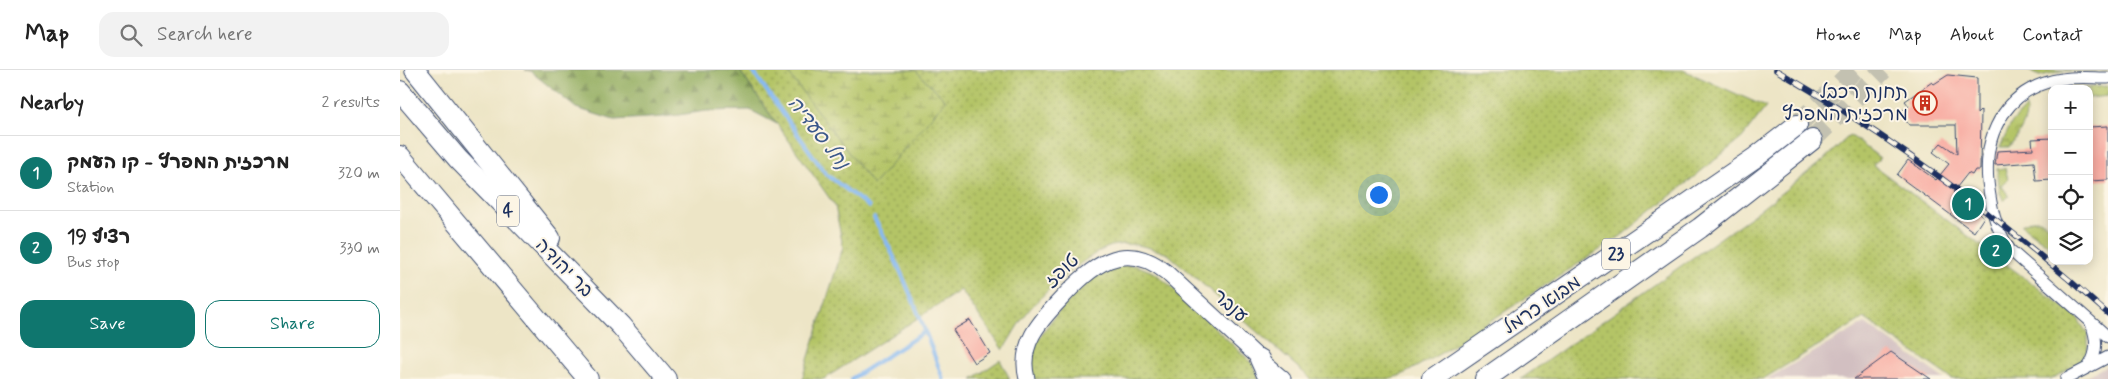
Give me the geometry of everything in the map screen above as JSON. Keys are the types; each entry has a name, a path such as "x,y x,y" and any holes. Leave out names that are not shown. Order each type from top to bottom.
{"highway":[{"path":"415,70 621,326"},
{"name":"בר יהודה","path":"400,91 458,159 621,326 666,379"},
{"name":"מבוא כרמל","path":"1432,379 1748,163 1798,125"},
{"name":"מבוא כרמל","path":"1485,379 1700,228 1812,140"},
{"path":"400,156 588,379"},
{"path":"1260,359 1269,379"}],"street":[{"path":"2108,78 2064,78 2029,91 2007,109 1998,122 1992,136 1988,154 1990,204 1996,226 2002,238 2020,260 2108,337"},
{"name":"טופז","path":"1026,379 1025,356 1032,334 1043,318 1080,279 1097,265 1115,258 1128,257 1151,262 1178,281 1260,359"},
{"path":"2086,318 2093,328 2096,342 2095,352 2089,366"},
{"path":"2066,379 2108,357"},
{"path":"1260,359 1283,379"}],"shaded area":[{"path":"1865,323 1944,379 1767,379"},
{"path":"2108,365 2108,379 2081,379"}],"green space":[{"path":"525,70 739,70 777,124 750,110 707,111 664,117 614,120 576,108 530,71"},
{"path":"739,70 1683,70 1766,107 1742,138 1621,236 1441,353 1402,375 1388,379 1311,379 1168,254 1143,246 1123,244 1106,248 1094,254 1055,285 1026,314 1003,350 961,290 824,379 802,379 843,247 835,206"},
{"path":"786,70 915,70 946,100 873,185"},
{"path":"2027,70 2108,71 2062,71 2040,76"},
{"path":"2108,86 2108,96 2093,98 2093,87"},
{"path":"2026,107 2024,123 2019,133 2009,147 2000,147 2012,122"},
{"path":"1850,135 1880,158 1873,165 2077,317 2088,335 2088,348 2084,359 2052,379 1952,379 1864,318 1763,379 1521,379 1753,215 1821,162"},
{"path":"2005,168 2008,179 2001,185 2009,196 2004,201 2000,193 1997,169"},
{"path":"2032,220 2040,220 2048,225 2048,245 2021,225"},
{"path":"1117,266 1138,266 1155,273 1172,287 1254,365 1259,379 1035,379 1032,364 1034,349 1054,317 1097,275"},
{"path":"1000,360 1010,379 972,379"}],"building":[{"path":"1948,75 1977,78 1977,114 1981,110 1980,170 1975,170 1972,175 1968,173 1953,192 1984,217 1974,232 1897,175 1908,160 1936,180 1949,164 1933,152 1941,143 1957,154 1956,125 1909,125 1900,112 1909,106 1905,101 1932,82 1934,84"},
{"path":"2108,126 2108,180 2093,181 2093,127"},
{"path":"2048,138 2048,180 2036,181 2034,162 1995,165 1997,151 2033,149 2032,139"},
{"path":"970,320 990,353 974,363 953,330"},
{"path":"1891,352 1931,379 1854,379"}],"waterway":[{"name":"נחל סעדיה","path":"752,70 826,174 869,207"},
{"name":"נחל סעדיה","path":"874,218 912,297 943,379"},
{"path":"851,379 926,331"}],"tunnel":[{"path":"1797,125 1854,70"},
{"path":"1812,140 1883,70"}],"railway":[{"path":"1776,70 1864,124 1948,183 2030,247 2108,314"}],"place":[{"name":"תחנת רכבל מרכזית המפרץ","path":"1925,103"},
{"name":"מרכזית המפרץ - קו העמק","path":"1968,204"},
{"name":"רציף 19","path":"1996,251"}]}
